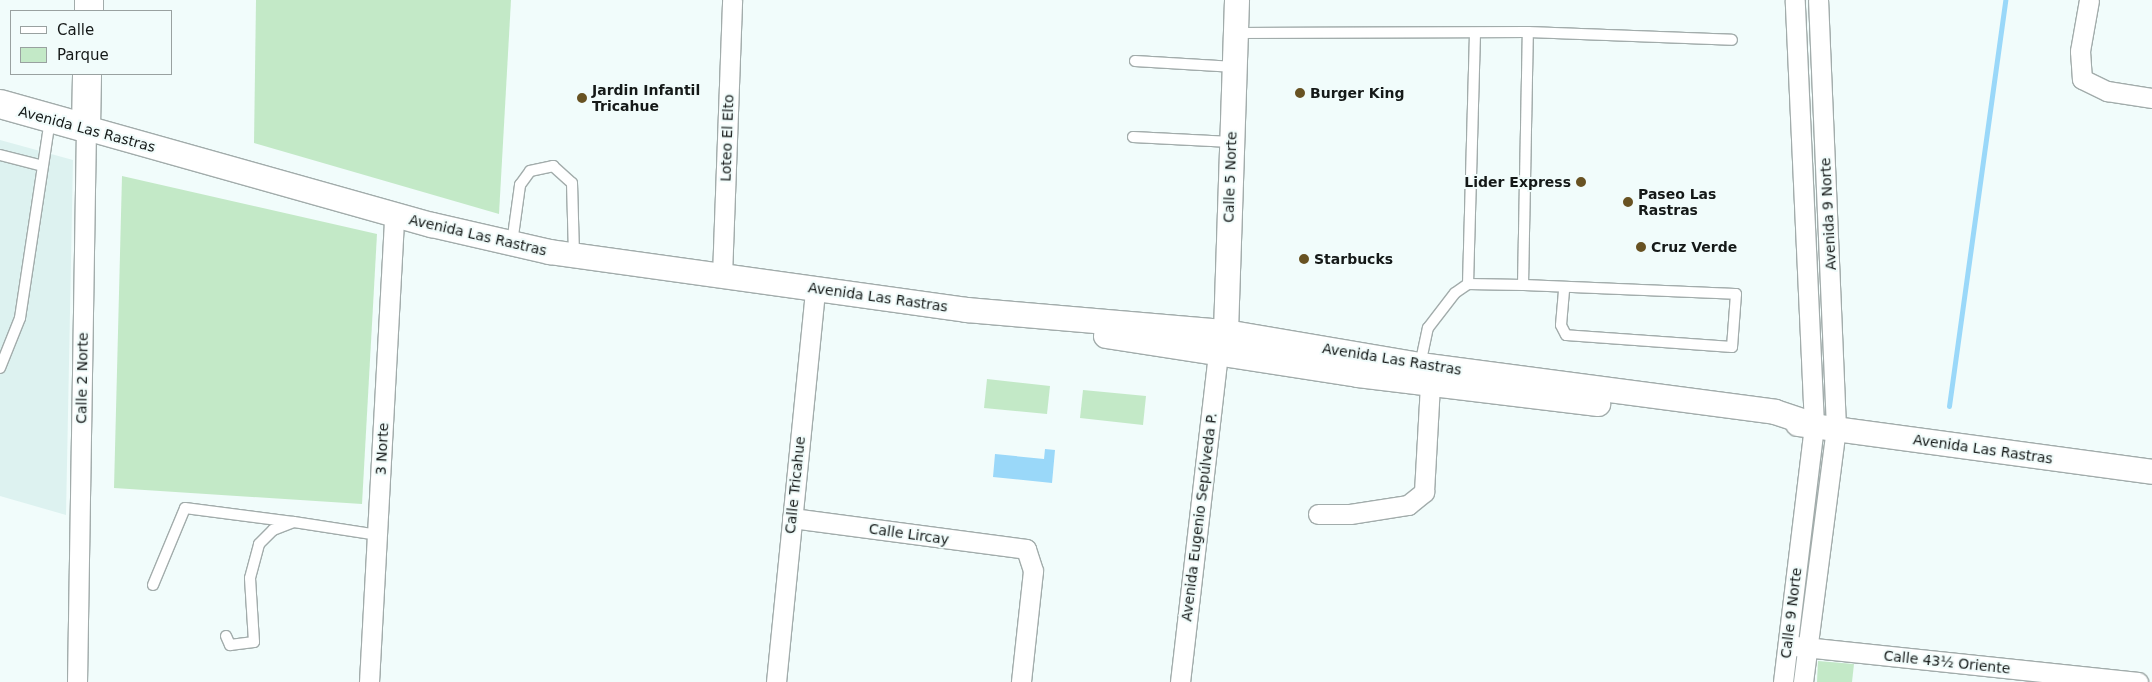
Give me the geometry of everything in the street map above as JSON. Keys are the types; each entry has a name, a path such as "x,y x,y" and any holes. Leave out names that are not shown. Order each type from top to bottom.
{"main road":[{"name":"Calle 2 Norte","path":"86,128 87,75"},
{"name":"Avenida Las Rastras","path":"0,104 86,128"}],"street":[{"name":"Loteo El Elto","path":"722,276 732,0"},
{"name":"Calle 5 Norte","path":"1222,342 1237,0"},
{"name":"Avenida 9 Norte","path":"1795,0 1810,284 1825,427"},
{"name":"Avenida 9 Norte","path":"1818,0 1832,285 1825,427"},
{"path":"2089,0 2080,51 2082,79 2106,91 2152,98"},
{"path":"1796,32 1819,30"},
{"name":"Avenida Las Rastras","path":"86,128 394,215 512,244 574,255 967,310 1222,342 1425,375 1749,408 1825,427 2152,472"},
{"name":"Calle 2 Norte","path":"77,682 86,128"},
{"path":"1803,157 1825,155"},
{"name":"3 Norte","path":"369,682 394,215"},
{"path":"1810,284 1832,285"},
{"name":"Calle Tricahue","path":"776,682 815,288"},
{"name":"Avenida Eugenio Sepúlveda P.","path":"1180,682 1222,342"},
{"path":"1318,514 1350,514 1408,506 1424,492 1425,375"},
{"name":"Calle 9 Norte","path":"1783,682 1799,544 1825,427"},
{"name":"Calle 9 Norte","path":"1803,682 1820,546 1825,427"},
{"name":"Calle Lircay","path":"792,518 1026,549 1033,571 1021,682"},
{"path":"1799,544 1820,546"},
{"name":"Calle 43½ Oriente","path":"1786,645 2138,682"}],"lane":[{"path":"1236,33 1475,36 1528,32 1732,40"},
{"path":"1523,286 1528,32"},
{"path":"1468,284 1475,36"},
{"path":"1135,61 1235,67"},
{"path":"0,368 20,318 50,118"},
{"path":"1133,137 1231,142"},
{"path":"0,156 43,166"},
{"path":"512,244 520,185 530,171 553,166 572,183 574,255"},
{"path":"1425,375 1428,328 1455,293 1468,284 1564,287 1736,294 1732,347 1566,335 1561,325 1564,287"},
{"path":"153,585 184,508 378,534"},
{"path":"226,636 230,645 254,642 250,578 260,544 273,530 294,522"}],"shaded area":[{"path":"0,140 73,160 66,515 0,496"}],"green space":[{"path":"256,0 511,0 499,214 254,143"},
{"path":"122,176 377,234 362,504 114,488"},
{"path":"987,379 1050,386 1047,414 984,408"},
{"path":"1083,390 1146,396 1143,425 1080,418"},
{"path":"1818,661 1854,664 1852,682 1817,682"}],"water":[{"path":"1045,449 1055,450 1052,483 993,477 995,454 1044,459"}],"waterway":[{"path":"1949,406 2005,0"}],"place":[{"name":"Burger King","path":"1300,93"},
{"name":"Jardin Infantil Tricahue","path":"582,98"},
{"name":"Lider Express","path":"1581,182"},
{"name":"Paseo Las Rastras","path":"1628,202"},
{"name":"Cruz Verde","path":"1641,247"},
{"name":"Starbucks","path":"1304,259"}]}
